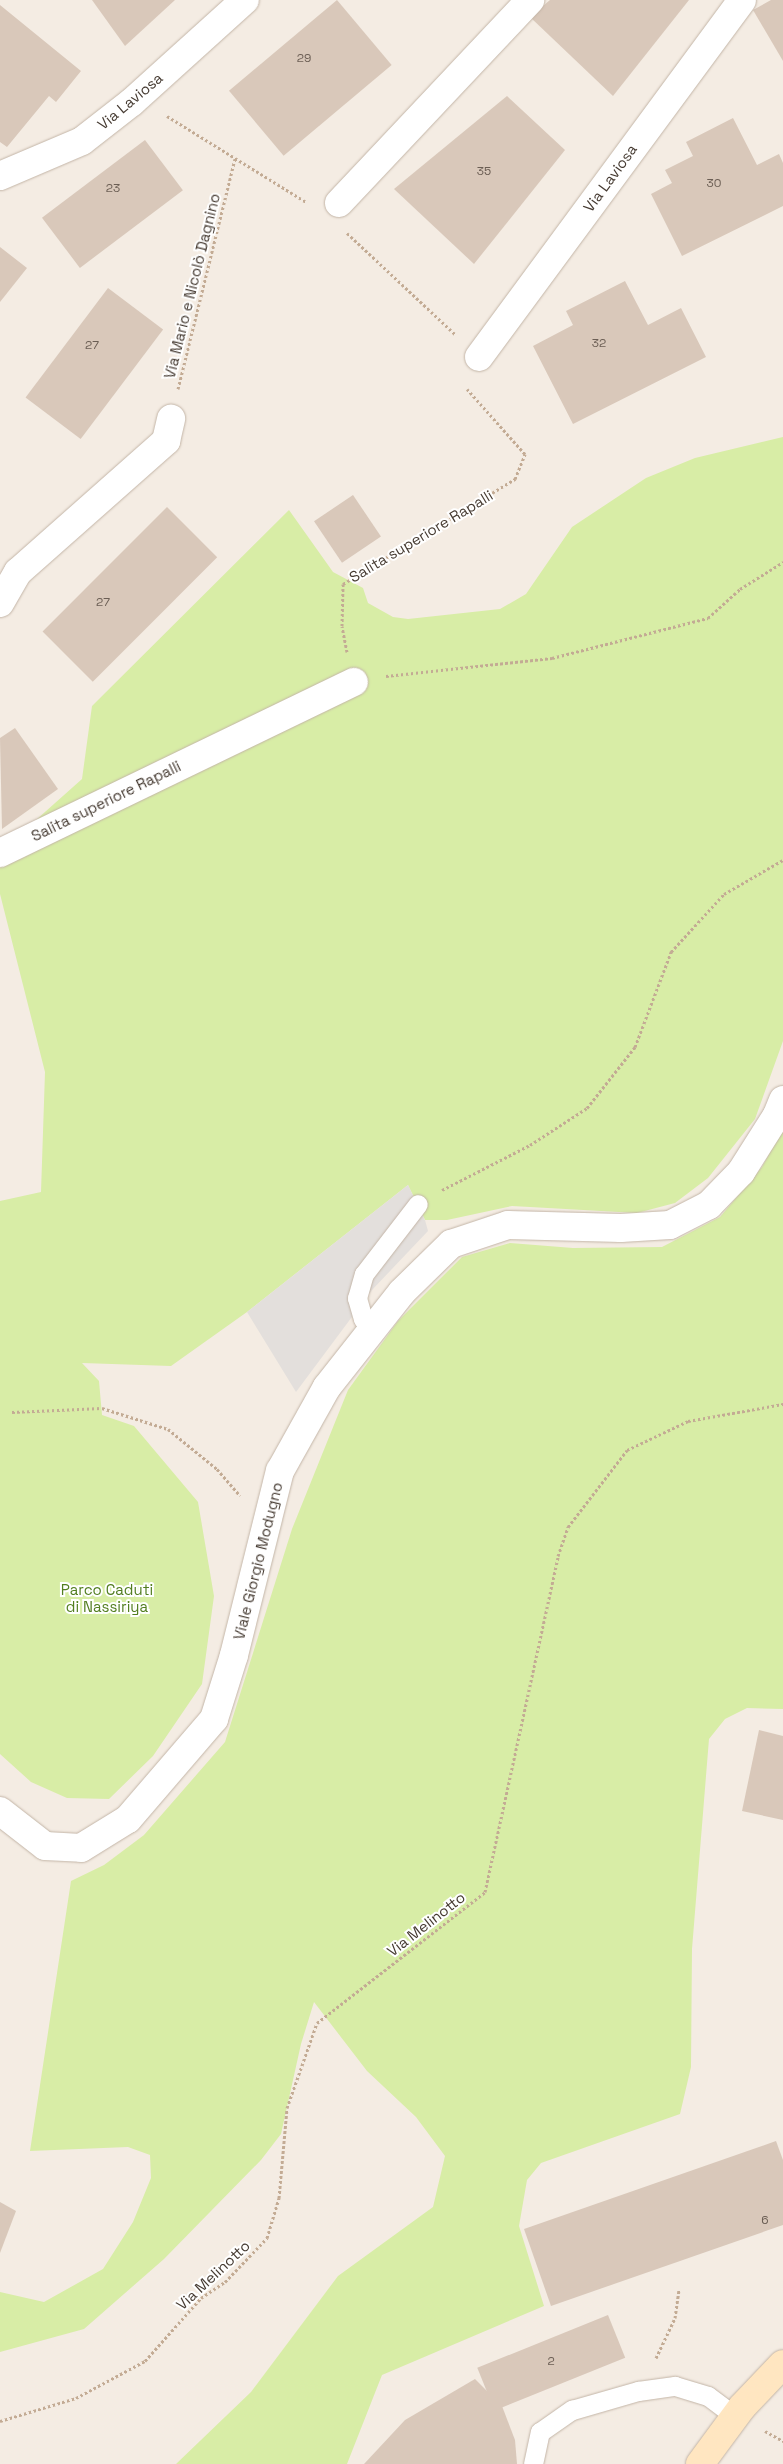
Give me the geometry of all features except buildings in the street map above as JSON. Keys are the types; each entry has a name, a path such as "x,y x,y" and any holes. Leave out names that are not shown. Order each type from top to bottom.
{"street":[{"name":"Via Laviosa","path":"0,176 82,141 132,102 244,0"},
{"path":"334,210 530,0"},
{"name":"Via Laviosa","path":"479,357 742,0"},
{"path":"0,603 18,572 166,441 171,419"},
{"name":"Salita superiore Rapalli","path":"0,853 354,682"},
{"name":"Viale Giorgio Modugno","path":"0,1810 45,1846 81,1848 128,1819 214,1720 234,1655 265,1524 280,1471 327,1387 402,1292 451,1244 508,1226 621,1228 670,1224 710,1205 741,1172 777,1114 783,1100"},
{"path":"700,2464 735,2416 783,2364"}],"lane":[{"path":"372,1330 363,1319 357,1298 364,1274 418,1204"},
{"path":"533,2464 540,2432 572,2410 617,2396 675,2386 708,2396 735,2416"}],"path":[{"path":"162,113 235,159 334,210 479,357"},
{"name":"Via Mario e Nicolò Dagnino","path":"171,419 235,159"},
{"name":"Salita superiore Rapalli","path":"354,682 342,626 344,584 515,479 525,454 467,389 479,357"},
{"path":"354,682 552,658 672,629 708,618 740,589 783,562"},
{"path":"418,1204 477,1169 530,1145 587,1108 635,1047 671,952 724,894 783,860"},
{"name":"Via Melinotto","path":"0,2421 76,2398 145,2361 201,2298 225,2282 267,2238 279,2198 287,2108 317,2023 485,1892 558,1556 568,1526 627,1450 688,1421 783,1404"},
{"path":"12,1412 102,1408 168,1429 217,1469 265,1524"},
{"path":"617,2396 658,2357 675,2318 679,2289"},
{"path":"766,2433 783,2441"}],"green space":[{"name":"Parco Caduti di Nassiriya","path":"783,437 783,1041 755,1119 708,1178 675,1203 637,1213 512,1206 447,1220 425,1220 408,1185 247,1312 171,1366 82,1363 99,1381 102,1415 134,1426 198,1502 214,1596 202,1684 153,1756 109,1799 67,1798 31,1782 0,1754 0,1201 41,1192 45,1072 0,894 0,844 27,828 82,779 92,706 289,510 333,572 363,588 368,603 393,617 408,619 500,609 526,594 572,527 646,478 695,458"},
{"path":"783,1128 783,1709 747,1708 725,1719 709,1739 692,1949 691,2067 680,2114 541,2163 527,2180 519,2226 544,2306 382,2375 347,2464 176,2464 251,2392 338,2276 433,2207 445,2156 416,2117 367,2071 314,2002 301,2044 281,2134 261,2160 164,2259 84,2329 0,2352 0,2292 44,2302 103,2269 133,2222 151,2178 150,2155 128,2147 30,2151 71,1881 104,1865 144,1835 225,1742 292,1529 348,1390 398,1321 462,1257 510,1243 573,1248 662,1247 720,1217 762,1167"}],"shaded area":[{"path":"408,1185 425,1220 428,1231 372,1290 296,1392 247,1312"}]}
